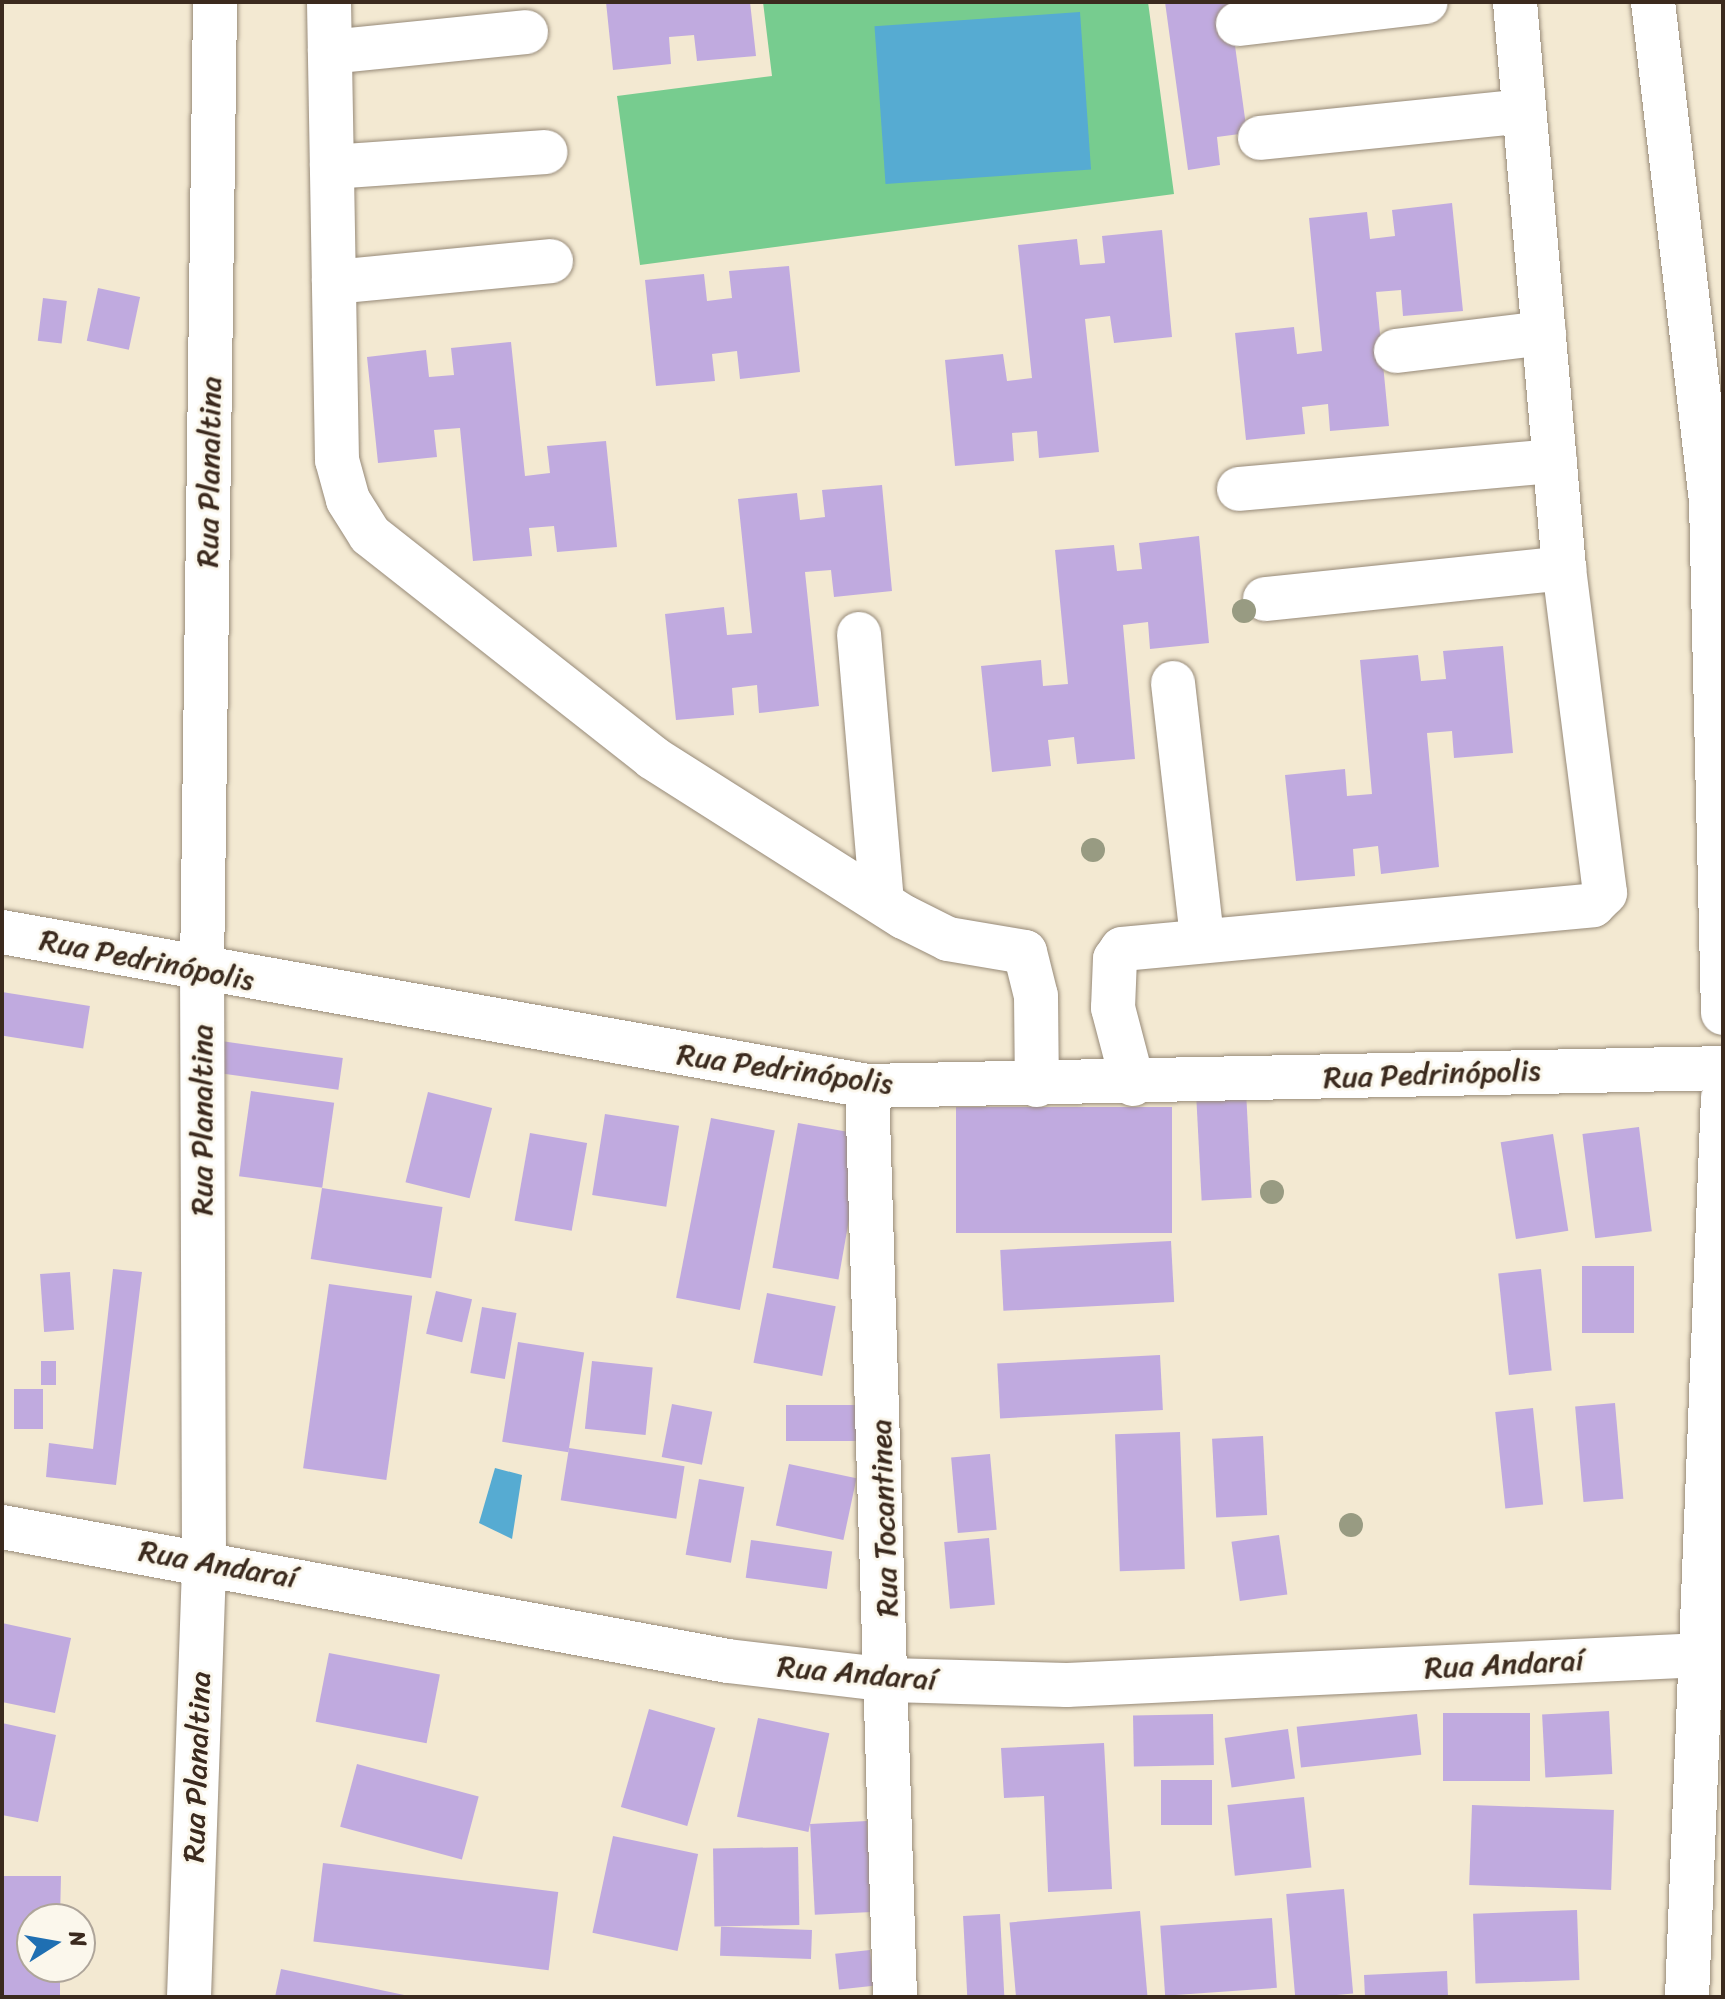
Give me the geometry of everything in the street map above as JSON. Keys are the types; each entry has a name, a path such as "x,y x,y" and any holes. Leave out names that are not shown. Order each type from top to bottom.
{"street":[{"name":"Rua Planaltina","path":"189,1997 204,1560 202,971 215,2"},
{"path":"329,2 337,460 348,500 370,535 653,758 882,902 948,939 1025,952 1036,996 1037,1085"},
{"path":"1238,24 1426,2"},
{"path":"1133,1084 1112,989 1122,949 1202,939 1593,905 1605,893 1564,568 1515,2"},
{"path":"1653,2 1717,501 1723,1013"},
{"path":"330,52 526,32"},
{"path":"1260,138 1524,111"},
{"path":"332,167 545,152"},
{"path":"334,282 551,261"},
{"path":"1396,351 1544,333"},
{"path":"1239,489 1555,461"},
{"path":"1265,599 1564,568"},
{"path":"859,634 882,902"},
{"path":"1173,683 1202,939"},
{"name":"Rua Pedrinópolis","path":"2,932 202,971 867,1086 1133,1084 1723,1068"},
{"name":"Rua Tocantinea","path":"867,1086 890,1680 895,1997"},
{"path":"1687,1997 1711,1654 1723,1098"},
{"name":"Rua Andaraí","path":"2,1527 204,1560 728,1661 890,1680 1067,1685 1711,1654"}],"green space":[{"path":"763,2 1148,2 1174,194 640,265 617,96 772,76"}],"water":[{"path":"1080,12 1091,170 886,184 875,26"},
{"path":"495,1468 522,1475 512,1539 479,1523"}],"building":[{"path":"606,2 750,2 756,56 697,61 694,35 669,37 671,64 613,70"},
{"path":"1165,2 1229,2 1247,133 1217,137 1220,165 1188,170"},
{"path":"1452,203 1463,311 1403,316 1401,290 1376,292 1389,426 1330,431 1328,404 1302,407 1305,434 1246,440 1235,333 1294,327 1297,354 1322,351 1309,218 1367,212 1370,239 1395,236 1392,210"},
{"path":"1162,230 1172,337 1114,343 1110,316 1085,319 1099,452 1039,458 1037,431 1012,433 1014,461 955,466 945,360 1003,354 1007,381 1032,378 1018,245 1077,239 1080,265 1105,263 1102,236"},
{"path":"789,266 800,372 740,379 737,351 712,354 715,381 656,386 645,280 704,274 707,301 732,298 729,271"},
{"path":"98,288 140,297 129,350 87,341"},
{"path":"43,298 67,301 62,344 38,341"},
{"path":"511,342 525,476 550,473 547,446 606,441 617,547 557,552 554,526 529,528 532,556 473,561 460,428 434,430 437,457 378,463 367,357 426,350 429,377 454,375 451,348"},
{"path":"882,485 892,591 834,597 831,570 805,572 819,706 759,713 757,685 732,688 734,715 676,720 665,614 724,607 727,635 752,633 738,499 797,493 800,520 825,517 822,490"},
{"path":"1199,536 1209,643 1150,649 1148,622 1123,625 1135,759 1077,764 1074,737 1048,740 1051,766 992,772 981,666 1041,660 1043,686 1068,684 1055,550 1114,545 1117,571 1142,569 1139,543"},
{"path":"1503,646 1513,753 1454,758 1452,731 1427,733 1439,867 1381,874 1378,846 1353,849 1355,876 1296,881 1285,775 1345,769 1347,796 1372,794 1360,660 1418,655 1421,681 1446,679 1443,651"},
{"path":"2,992 90,1006 83,1048 2,1036"},
{"path":"221,1041 343,1058 338,1090 217,1073"},
{"path":"251,1091 334,1103 322,1188 239,1176"},
{"path":"1246,1091 1252,1198 1202,1200 1196,1094"},
{"path":"428,1092 492,1108 470,1198 406,1182"},
{"path":"956,1107 1172,1107 1172,1233 956,1233"},
{"path":"605,1114 679,1126 666,1207 592,1195"},
{"path":"711,1118 775,1130 740,1310 676,1298"},
{"path":"798,1123 864,1135 838,1279 772,1268"},
{"path":"1639,1127 1652,1231 1595,1238 1582,1134"},
{"path":"530,1133 587,1143 572,1231 515,1221"},
{"path":"1553,1134 1568,1231 1516,1239 1501,1142"},
{"path":"322,1188 442,1207 431,1278 311,1259"},
{"path":"1171,1241 1174,1302 1003,1311 1000,1250"},
{"path":"1582,1266 1634,1266 1634,1333 1582,1333"},
{"path":"113,1269 142,1272 116,1485 46,1477 49,1443 93,1449"},
{"path":"1541,1269 1552,1370 1509,1375 1498,1273"},
{"path":"70,1272 74,1330 44,1332 40,1274"},
{"path":"329,1284 412,1296 386,1480 303,1468"},
{"path":"436,1291 472,1299 462,1342 426,1334"},
{"path":"767,1293 836,1306 822,1376 753,1363"},
{"path":"482,1307 516,1313 505,1379 470,1373"},
{"path":"518,1342 584,1352 568,1452 502,1442"},
{"path":"1160,1355 1163,1410 1000,1418 997,1364"},
{"path":"41,1361 56,1361 56,1385 41,1385"},
{"path":"592,1361 653,1367 646,1435 585,1429"},
{"path":"14,1389 43,1389 43,1429 14,1429"},
{"path":"1615,1403 1623,1499 1584,1502 1575,1406"},
{"path":"672,1404 712,1412 702,1465 662,1457"},
{"path":"786,1405 867,1405 867,1441 786,1441"},
{"path":"1533,1408 1543,1504 1505,1508 1495,1412"},
{"path":"1180,1432 1185,1569 1120,1571 1115,1434"},
{"path":"1263,1436 1267,1515 1216,1518 1212,1439"},
{"path":"569,1448 685,1466 676,1519 561,1500"},
{"path":"990,1454 997,1530 958,1533 951,1457"},
{"path":"789,1464 856,1478 843,1540 776,1526"},
{"path":"699,1479 744,1487 731,1563 686,1555"},
{"path":"1279,1535 1287,1594 1240,1601 1231,1542"},
{"path":"989,1538 995,1605 950,1609 944,1542"},
{"path":"751,1540 832,1551 827,1589 746,1578"},
{"path":"2,1623 71,1638 55,1713 2,1702"},
{"path":"329,1653 440,1675 427,1743 316,1722"},
{"path":"649,1709 715,1728 687,1826 621,1807"},
{"path":"1609,1711 1612,1774 1545,1777 1542,1715"},
{"path":"1443,1713 1530,1713 1530,1781 1443,1781"},
{"path":"1213,1714 1214,1765 1134,1766 1133,1715"},
{"path":"1417,1714 1421,1755 1301,1767 1297,1727"},
{"path":"758,1718 829,1733 808,1832 737,1817"},
{"path":"2,1723 56,1735 38,1822 2,1815"},
{"path":"1288,1729 1295,1779 1232,1787 1225,1738"},
{"path":"1104,1743 1112,1889 1048,1892 1044,1796 1004,1798 1001,1748"},
{"path":"357,1764 479,1797 462,1859 340,1827"},
{"path":"1161,1780 1212,1780 1212,1825 1161,1825"},
{"path":"1304,1797 1311,1868 1235,1876 1227,1805"},
{"path":"1472,1805 1614,1810 1611,1890 1469,1885"},
{"path":"867,1821 872,1912 815,1915 810,1824"},
{"path":"613,1836 698,1854 678,1951 592,1933"},
{"path":"798,1847 799,1925 714,1926 713,1848"},
{"path":"323,1863 558,1892 549,1970 313,1941"},
{"path":"2,1876 61,1876 60,1903 16,1903 16,1983 60,1983 60,1997 2,1997"},
{"path":"1344,1889 1353,1994 1295,1997 1286,1894"},
{"path":"1577,1910 1579,1980 1476,1984 1473,1914"},
{"path":"1140,1911 1147,1997 1016,1997 1009,1922"},
{"path":"1000,1914 1004,1997 967,1997 963,1916"},
{"path":"1272,1918 1277,1988 1165,1996 1160,1926"},
{"path":"721,1927 812,1930 811,1959 720,1956"},
{"path":"870,1950 874,1986 839,1989 835,1954"},
{"path":"281,1969 409,1996 409,1997 275,1997"},
{"path":"1447,1971 1448,1997 1365,1997 1364,1975"}]}
